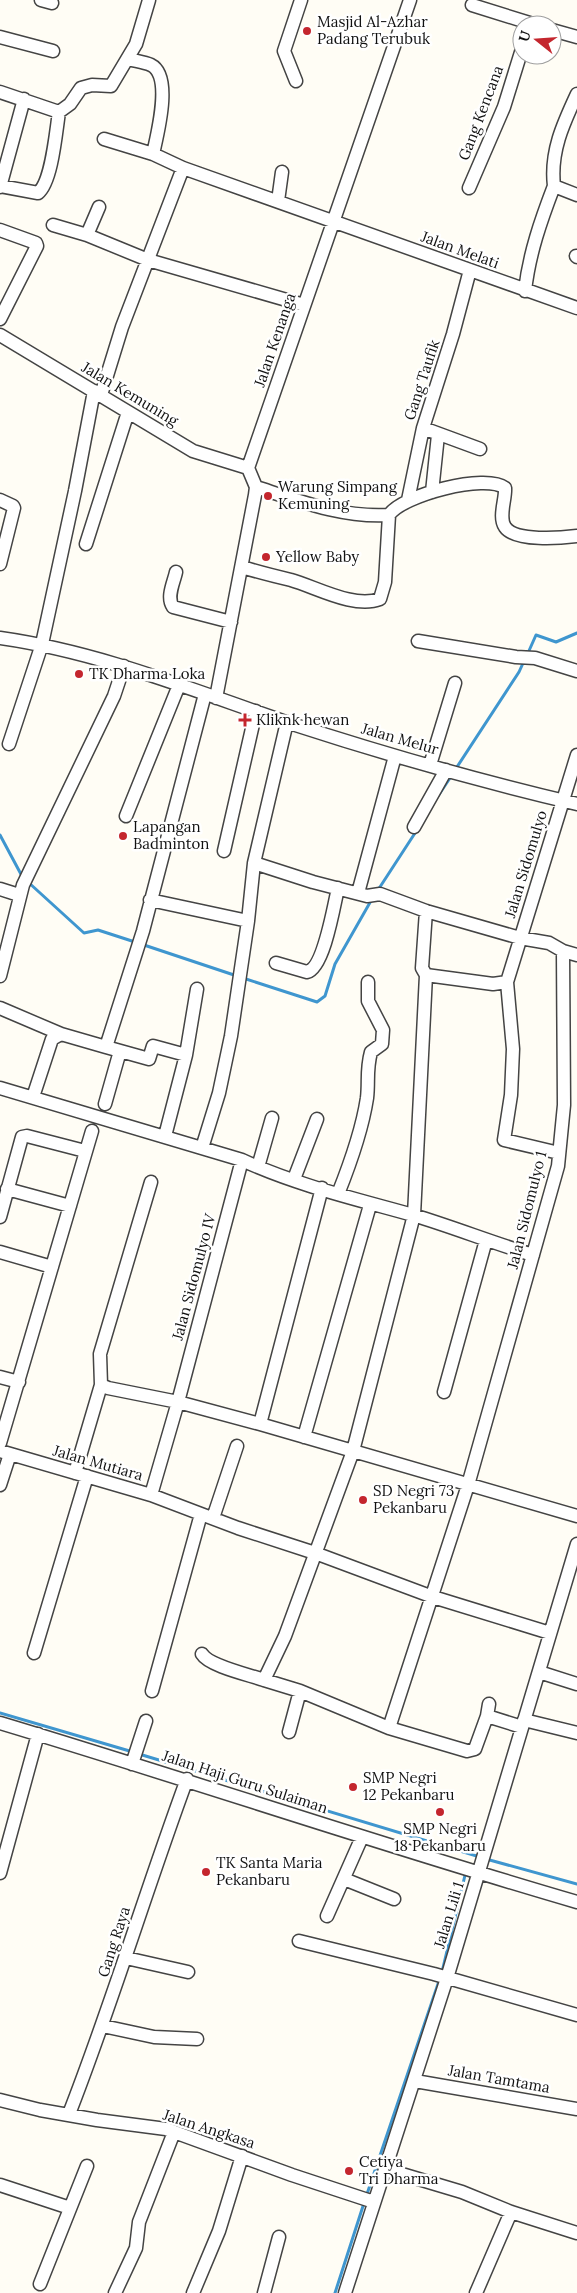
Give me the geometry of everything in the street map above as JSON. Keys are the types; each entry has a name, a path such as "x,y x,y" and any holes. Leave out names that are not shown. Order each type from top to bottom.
{"street":[{"path":"24,99 0,186 38,193 42,190 48,176 59,112 70,104 81,88 92,85 111,86 128,59 145,19 150,0"},
{"path":"296,81 284,52 301,0"},
{"name":"Jalan Kenanga","path":"248,468 410,0"},
{"path":"472,5 512,18"},
{"path":"562,33 577,37"},
{"path":"0,37 53,51"},
{"path":"128,59 151,65 160,76 162,88 160,123 153,154"},
{"name":"Gang Kencana","path":"469,188 504,107 517,65"},
{"path":"0,92 59,112"},
{"path":"525,290 527,272 541,220 554,186 552,163 556,147 577,94"},
{"name":"Jalan Melati","path":"104,139 153,154 183,168 577,308"},
{"path":"9,744 42,644 97,393 183,168"},
{"path":"278,201 282,172"},
{"path":"554,186 577,195"},
{"path":"87,235 99,206"},
{"path":"53,225 87,235 148,260 304,305"},
{"path":"0,230 27,238 36,243 37,246 0,319"},
{"name":"Gang Taufik","path":"408,500 423,428 454,334 470,270"},
{"name":"Jalan Kemuning","path":"0,335 193,451 248,468"},
{"path":"86,544 128,412"},
{"path":"423,428 480,449"},
{"path":"432,492 438,435"},
{"path":"106,1047 136,953 231,622 256,486 248,468"},
{"path":"256,486 320,507 354,514 391,512 408,500 447,487 490,483 502,485 505,488 503,520 505,527 512,532 538,538 577,536"},
{"path":"0,500 14,508 0,564"},
{"path":"242,568 292,580 349,600 371,603 380,599 385,582 391,512"},
{"path":"176,572 170,595 170,604 173,607 231,622"},
{"name":"Jalan Melur","path":"0,638 42,644 124,666 287,722 395,756 577,804"},
{"path":"418,641 516,657 535,658 577,671"},
{"path":"0,976 21,890 114,696 124,666"},
{"path":"430,765 455,683"},
{"path":"126,816 180,685"},
{"path":"224,851 256,711"},
{"path":"202,1148 224,1071 231,1036 248,921 254,863 287,722"},
{"name":"Jalan Sidomulyo","path":"559,1153 504,1140 511,1095 513,1049 508,982 577,755"},
{"path":"362,895 395,756"},
{"path":"414,827 453,772"},
{"path":"254,863 362,895 380,894 426,911 520,938 549,943 563,951 577,955"},
{"path":"276,963 307,972 316,967 322,954 338,888"},
{"path":"0,889 21,890"},
{"path":"150,900 248,921"},
{"path":"264,1680 285,1636 352,1450 414,1215 426,975 422,968 426,911"},
{"name":"Jalan Sidomulyo 1","path":"389,1728 468,1485 558,1166 571,1029 563,951"},
{"path":"426,975 493,984 508,982"},
{"path":"338,1194 364,1115 368,1091 366,1075 371,1052 379,1048 383,1039 383,1030 368,1001 368,982"},
{"path":"166,1136 186,1055 197,989"},
{"path":"0,1008 61,1034 148,1059 152,1046 186,1055"},
{"path":"33,1098 52,1039 61,1034"},
{"path":"105,1104 120,1051"},
{"path":"0,1088 166,1136 242,1160 370,1205 414,1215 533,1255"},
{"path":"258,1167 272,1118"},
{"path":"294,1179 317,1119"},
{"path":"0,1443 92,1131"},
{"path":"0,1217 22,1137 27,1136 85,1151"},
{"name":"Jalan Sidomulyo IV","path":"178,1402 242,1160"},
{"path":"34,1653 81,1474 101,1385 100,1354 151,1182"},
{"path":"260,1424 322,1188"},
{"path":"7,1189 70,1206"},
{"path":"304,1437 370,1205"},
{"path":"444,1392 486,1240"},
{"path":"0,1252 52,1267"},
{"path":"0,1376 19,1382"},
{"path":"101,1385 178,1402 260,1424 577,1516"},
{"name":"Jalan Mutiara","path":"5,1452 151,1495 178,1402"},
{"path":"152,1691 207,1516 236,1446"},
{"path":"0,1484 5,1452"},
{"path":"151,1495 315,1552 433,1597 550,1633"},
{"name":"Jalan Lili 1","path":"345,2293 372,2201 415,2082 550,1633 571,1587 577,1544"},
{"path":"202,1654 205,1658 216,1664 300,1691 389,1728 467,1751 475,1749 488,1710 523,1724 577,1733"},
{"path":"539,1672 577,1684"},
{"path":"289,1732 300,1691"},
{"path":"132,1764 146,1721"},
{"name":"Jalan Haji Guru Sulaiman","path":"0,1723 187,1779 452,1866 477,1871 577,1902"},
{"path":"0,1873 38,1734"},
{"name":"Gang Raya","path":"69,2114 103,2026 158,1856 187,1779"},
{"path":"327,1916 362,1837"},
{"path":"344,1879 394,1899"},
{"path":"299,1941 434,1974 577,2015"},
{"path":"126,1958 188,1972"},
{"path":"103,2026 154,2037 197,2039"},
{"name":"Jalan Tamtama","path":"415,2082 577,2109"},
{"name":"Jalan Angkasa","path":"0,2100 40,2110 174,2132 372,2201"},
{"path":"115,2293 136,2248 139,2222 174,2132"},
{"path":"193,2293 219,2231 242,2156"},
{"path":"40,2284 87,2166"},
{"path":"385,2169 462,2192 511,2212 577,2233"},
{"path":"0,2185 70,2208"},
{"path":"476,2293 511,2212"},
{"path":"264,2293 279,2237"}],"waterway":[{"path":"528,653 536,635 556,642 577,633"},
{"path":"455,770 519,672 524,661"},
{"path":"436,799 452,775"},
{"path":"378,890 417,830"},
{"path":"0,835 23,878"},
{"path":"28,882 84,933 98,930 135,942"},
{"path":"243,978 317,1002 325,996 335,964 372,899"},
{"path":"141,944 237,976"},
{"path":"0,1713 133,1752"},
{"path":"139,1754 480,1857"},
{"path":"486,1859 577,1884"},
{"path":"442,1972 466,1871"},
{"path":"366,2197 440,1978"},
{"path":"335,2293 364,2203"}],"place":[{"name":"Masjid Al-Azhar Padang Terubuk","path":"307,31"},
{"name":"Warung Simpang Kemuning","path":"268,496"},
{"name":"Yellow Baby","path":"266,557"},
{"name":"TK Dharma Loka","path":"79,674"},
{"name":"Kliknk hewan","path":"245,720"},
{"name":"Lapangan Badminton","path":"123,836"},
{"name":"SD Negri 73 Pekanbaru","path":"363,1500"},
{"name":"SMP Negri 12 Pekanbaru","path":"353,1787"},
{"name":"SMP Negri 18 Pekanbaru","path":"440,1812"},
{"name":"TK Santa Maria Pekanbaru","path":"206,1872"},
{"name":"Cetiya Tri Dharma","path":"349,2171"}]}
